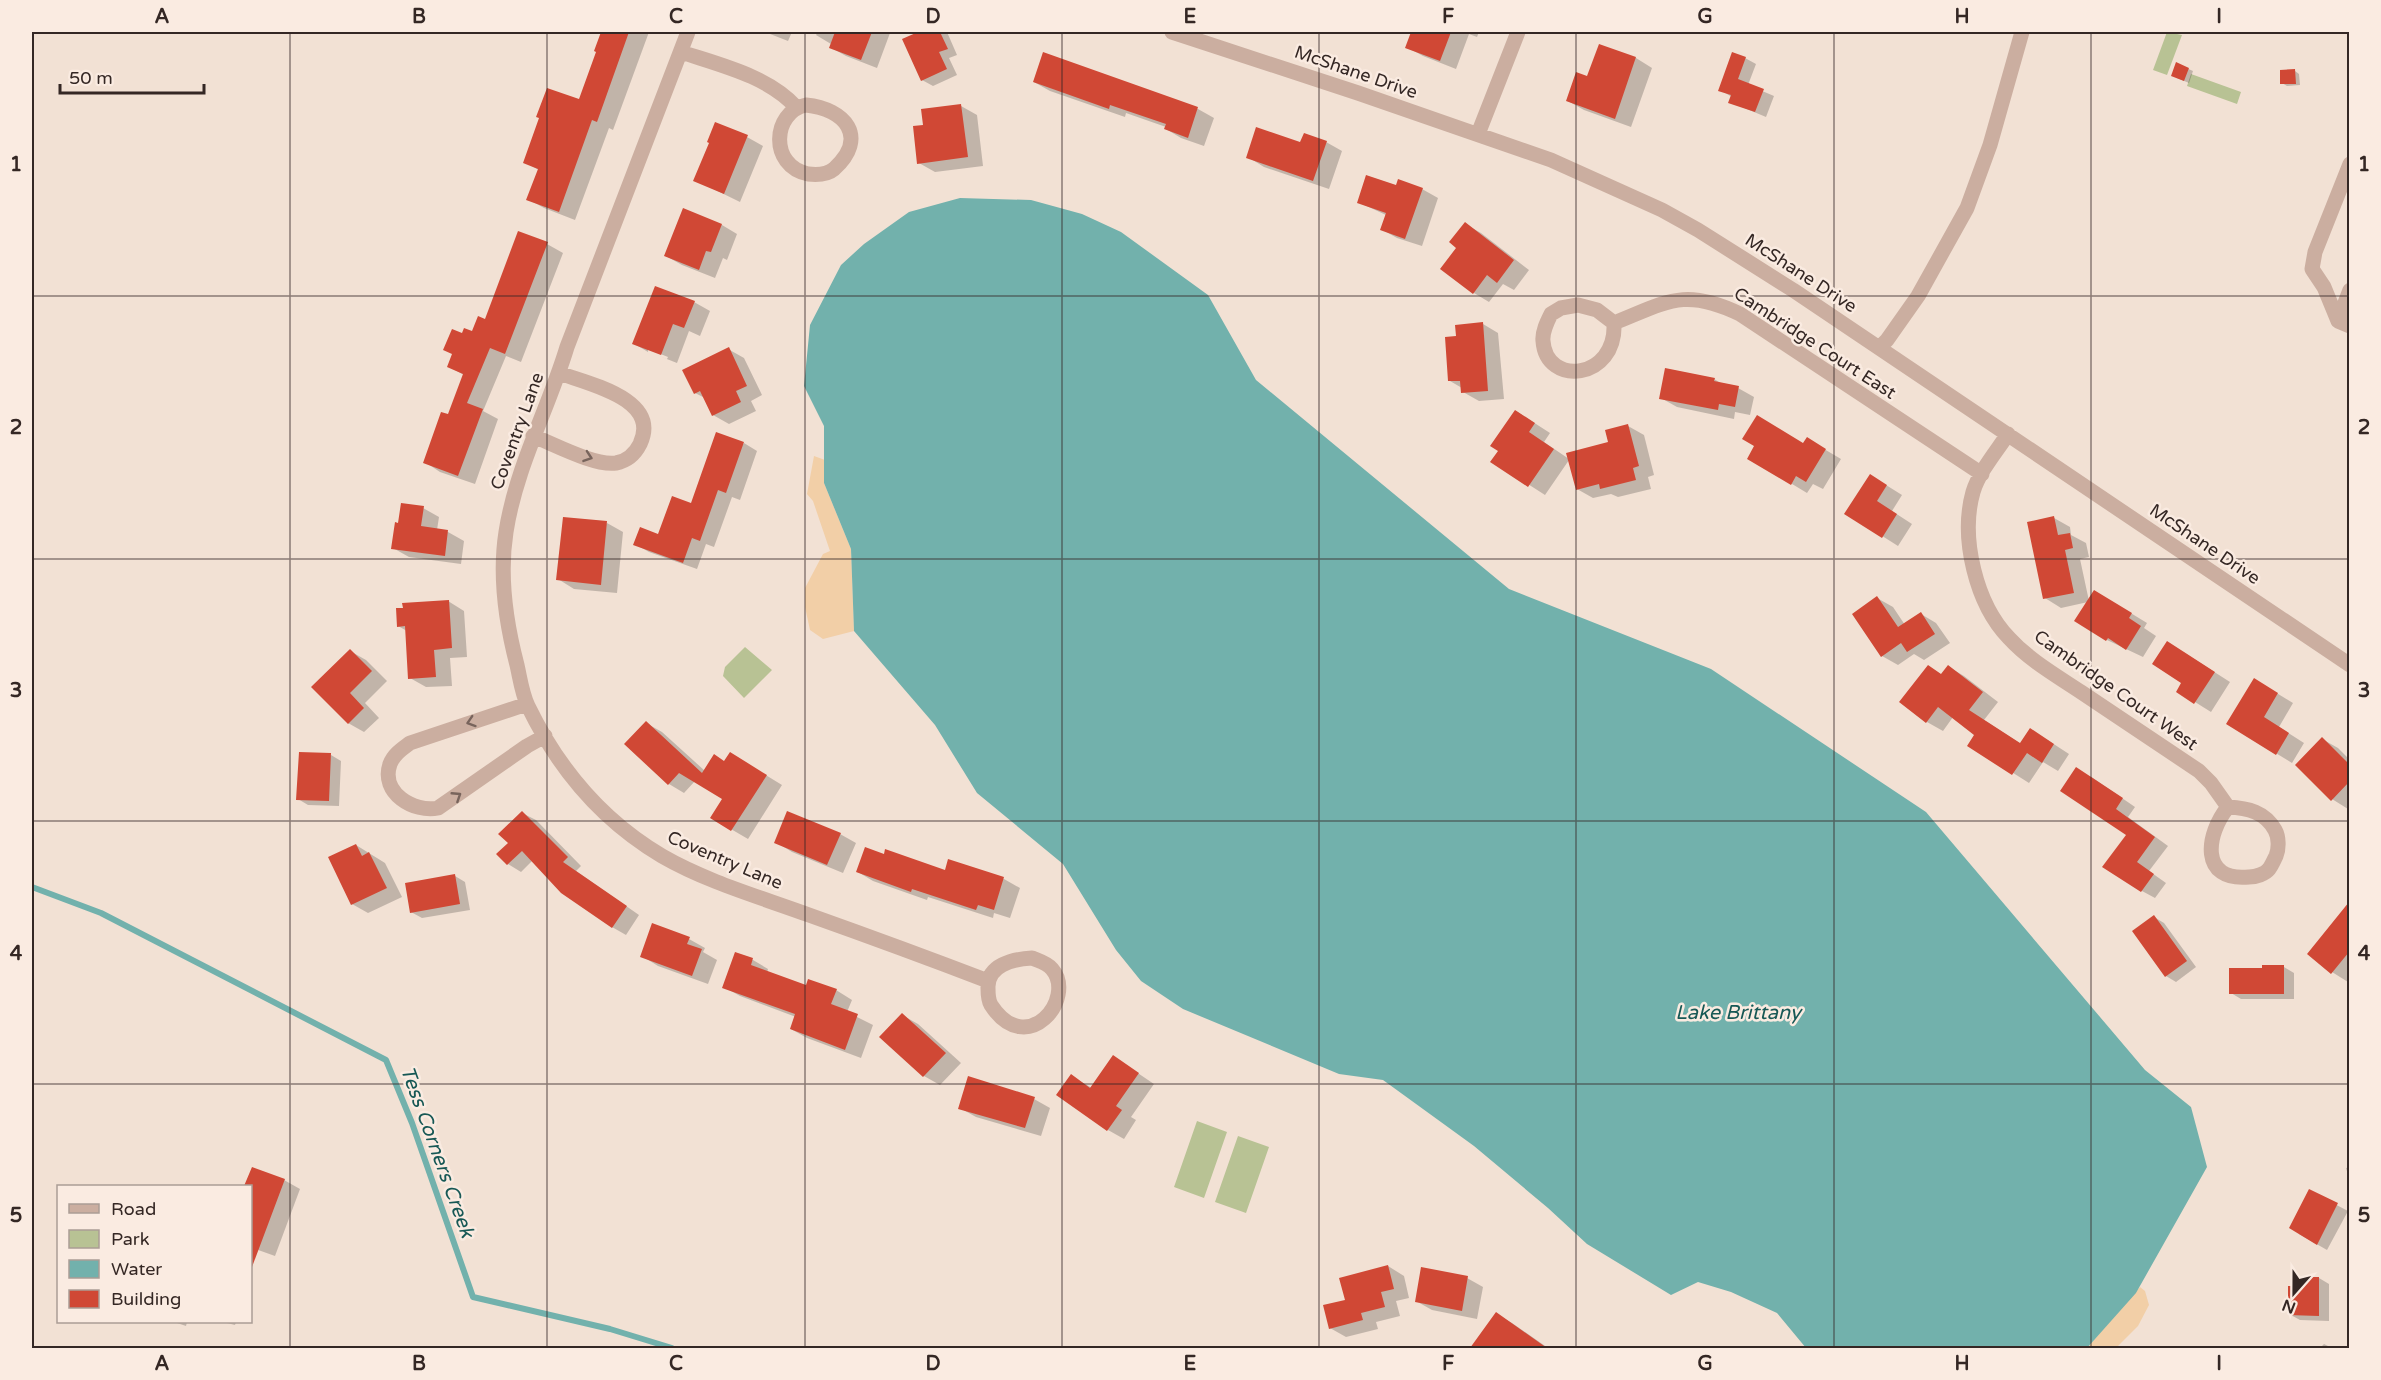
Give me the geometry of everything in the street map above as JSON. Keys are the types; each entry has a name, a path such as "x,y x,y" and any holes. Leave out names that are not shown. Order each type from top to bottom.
{"street":[{"name":"Coventry Lane","path":"688,32 533,436 512,502 506,533 503,576 507,625 527,704 559,760 584,792 607,816 664,857 704,876 758,897 988,981"},
{"name":"McShane Drive","path":"1172,32 1551,160 1662,210 1727,248 1880,347 2349,665"},
{"path":"1478,134 1518,32"},
{"path":"1880,347 1918,296 1967,208 1990,145 2022,32"},
{"path":"681,52 756,79 786,96 796,107"},
{"path":"806,105 821,107 844,119 850,132 849,146 843,161 831,172 817,175 800,172 788,165 782,155 780,142 782,128 787,116 796,107 806,105"},
{"path":"2344,324 2312,269 2315,252 2349,164"},
{"path":"2344,324 2349,290"},
{"name":"Cambridge Court East","path":"1614,323 1668,302 1687,298 1705,300 1722,306 1740,314 1982,474"},
{"path":"1578,305 1597,310 1614,323 1614,335 1610,349 1594,368 1579,372 1566,370 1554,363 1546,353 1542,340 1545,327 1551,314 1561,308 1578,305"},
{"path":"533,436 583,456 615,463 626,460 636,452 641,441 645,428 641,414 634,405 619,396 559,373"},
{"name":"Cambridge Court West","path":"2008,434 1973,492 1971,509 1971,560 1991,614 2008,638 2037,663 2199,771 2211,783 2228,807"},
{"path":"527,704 410,743 396,753 390,765 388,775 392,786 406,803 428,810 438,808 545,736"},
{"path":"2228,807 2244,808 2259,813 2270,820 2278,834 2278,853 2269,870 2256,877 2231,876 2222,872 2214,863 2210,850 2211,838 2228,807"},
{"path":"1032,958 1043,962 1053,970 1058,985 1057,999 1051,1012 1042,1022 1019,1027 999,1016 989,1002 988,981 1001,965 1017,959 1032,958"}],"green space":[{"path":"2167,32 2182,35 2167,75 2153,70"},
{"path":"2191,74 2241,92 2237,104 2187,86"},
{"path":"745,647 772,670 744,698 723,676 725,667"},
{"path":"1197,1121 1227,1132 1204,1198 1174,1187"},
{"path":"1238,1136 1269,1147 1246,1213 1215,1202"}],"sand":[{"path":"814,456 825,460 824,483 851,549 854,631 823,639 810,630 805,607 805,588 823,554 830,551 813,501 807,494"},
{"path":"2140,1287 2145,1291 2149,1305 2138,1326 2116,1348 2087,1348"}],"water":[{"name":"Lake Brittany","path":"960,198 1031,200 1082,214 1121,232 1208,295 1256,380 1509,589 1711,669 1926,812 2145,1070 2191,1107 2207,1167 2136,1293 2087,1348 1806,1348 1777,1313 1731,1292 1698,1282 1671,1295 1587,1244 1474,1146 1383,1080 1339,1074 1183,1009 1141,981 1116,950 1063,864 977,793 935,725 854,631 851,549 824,483 824,426 804,386 810,325 841,265 864,244 909,212"}],"building":[{"path":"601,32 629,32 597,122 592,120 559,212 526,200 538,169 523,163 547,88 579,99"},
{"path":"835,32 872,32 861,60 829,48"},
{"path":"918,32 940,32 948,49 939,52 947,69 921,81 902,39"},
{"path":"1411,32 1451,32 1440,61 1405,48"},
{"path":"1599,44 1636,57 1615,119 1566,101 1576,72 1587,76"},
{"path":"1043,52 1198,107 1188,138 1164,129 1166,124 1110,105 1109,109 1033,82"},
{"path":"1732,52 1746,57 1738,79 1764,89 1755,112 1728,103 1731,95 1718,91"},
{"path":"2176,62 2189,68 2184,81 2171,76"},
{"path":"2295,69 2296,84 2280,84 2280,70"},
{"path":"961,104 968,157 917,164 913,126 923,125 921,109"},
{"path":"715,122 748,135 724,194 693,181"},
{"path":"1256,127 1300,142 1304,133 1327,141 1313,181 1246,158"},
{"path":"1366,175 1396,185 1398,179 1423,188 1405,239 1380,230 1386,213 1357,203"},
{"path":"683,208 722,224 711,252 706,251 699,270 664,256"},
{"path":"1465,222 1514,260 1497,283 1487,275 1473,294 1440,269 1456,248 1449,242"},
{"path":"518,231 548,242 505,354 490,348 467,403 483,409 458,476 423,463 441,412 448,414 463,374 447,367 452,354 443,350 452,329 462,333 464,328 472,331 478,316 485,319"},
{"path":"655,286 695,301 684,328 673,324 661,355 632,344"},
{"path":"1483,322 1488,391 1461,393 1460,381 1448,381 1445,337 1456,336 1455,325"},
{"path":"729,347 747,386 736,391 741,402 712,416 700,391 694,394 682,370"},
{"path":"1665,368 1715,378 1714,381 1739,386 1735,407 1719,404 1718,410 1659,399"},
{"path":"1515,410 1535,423 1529,432 1554,449 1528,487 1490,462 1498,451 1490,446"},
{"path":"1757,415 1803,443 1807,437 1826,449 1806,482 1796,476 1791,485 1747,459 1754,446 1742,439"},
{"path":"1628,424 1639,466 1633,468 1636,480 1600,489 1599,484 1576,490 1566,453 1608,442 1605,430"},
{"path":"716,432 744,442 726,493 718,490 700,541 692,538 683,563 633,545 640,527 658,534 672,496 691,503"},
{"path":"1870,474 1887,485 1877,501 1897,514 1882,538 1844,514"},
{"path":"401,503 424,506 421,526 448,530 445,556 391,549 395,522 398,523"},
{"path":"2054,516 2058,535 2070,533 2073,548 2065,550 2074,593 2043,599 2027,522"},
{"path":"563,517 607,521 601,585 556,580"},
{"path":"2094,590 2132,613 2129,618 2141,626 2126,650 2108,638 2106,641 2074,621"},
{"path":"1877,596 1898,627 1921,612 1935,634 1907,652 1901,643 1881,657 1852,614"},
{"path":"449,600 452,648 434,650 436,677 408,679 405,626 397,627 396,608 403,608 402,603"},
{"path":"2167,641 2215,672 2194,704 2176,692 2181,683 2152,664"},
{"path":"350,649 372,671 350,693 364,708 348,724 311,687"},
{"path":"1928,665 1941,674 1948,665 1983,692 1969,710 2020,743 2030,728 2054,744 2042,763 2027,753 2012,775 1967,746 1974,735 1938,707 1926,723 1899,702"},
{"path":"2254,678 2278,693 2264,717 2289,733 2276,755 2226,724"},
{"path":"646,721 702,773 714,754 724,761 730,752 767,775 731,831 710,818 722,799 679,773 668,785 624,744"},
{"path":"2322,737 2349,764 2349,782 2331,801 2295,765"},
{"path":"299,752 331,753 329,801 296,800"},
{"path":"2076,767 2123,798 2116,809 2155,837 2137,862 2154,874 2141,892 2102,867 2126,835 2060,791"},
{"path":"522,811 568,857 563,862 627,906 612,928 561,893 522,851 507,865 496,854 508,843 498,834"},
{"path":"787,811 841,833 827,865 774,843"},
{"path":"356,844 362,856 369,852 387,888 351,905 328,857"},
{"path":"865,847 884,854 885,849 945,870 948,859 1004,877 994,910 978,905 976,910 912,889 911,892 856,872"},
{"path":"455,874 460,904 410,913 405,883"},
{"path":"2349,902 2349,952 2331,974 2307,954"},
{"path":"2154,915 2187,961 2165,977 2132,931"},
{"path":"652,923 690,937 687,944 702,949 692,976 640,957"},
{"path":"735,952 753,958 751,965 806,985 808,979 837,989 831,1004 858,1014 845,1050 790,1029 795,1014 722,988"},
{"path":"2262,965 2284,965 2284,994 2229,994 2229,968 2262,968"},
{"path":"902,1013 946,1053 923,1077 879,1037"},
{"path":"1113,1055 1139,1073 1116,1106 1122,1110 1107,1131 1056,1095 1071,1074 1090,1088"},
{"path":"968,1076 1035,1097 1025,1128 958,1109"},
{"path":"252,1167 285,1179 252,1267 252,1185 244,1185"},
{"path":"2309,1189 2338,1203 2317,1245 2289,1228"},
{"path":"1388,1265 1394,1289 1381,1292 1385,1307 1361,1313 1363,1320 1329,1329 1323,1305 1345,1300 1339,1278"},
{"path":"1421,1267 1468,1276 1462,1311 1415,1302"},
{"path":"2296,1277 2319,1277 2319,1316 2288,1315 2288,1286 2296,1286"},
{"path":"1496,1312 1547,1348 1470,1348"}],"waterway":[{"name":"Tess Corners Creek","path":"32,887 101,913 386,1060 412,1123 473,1297 610,1329 672,1348"}]}
